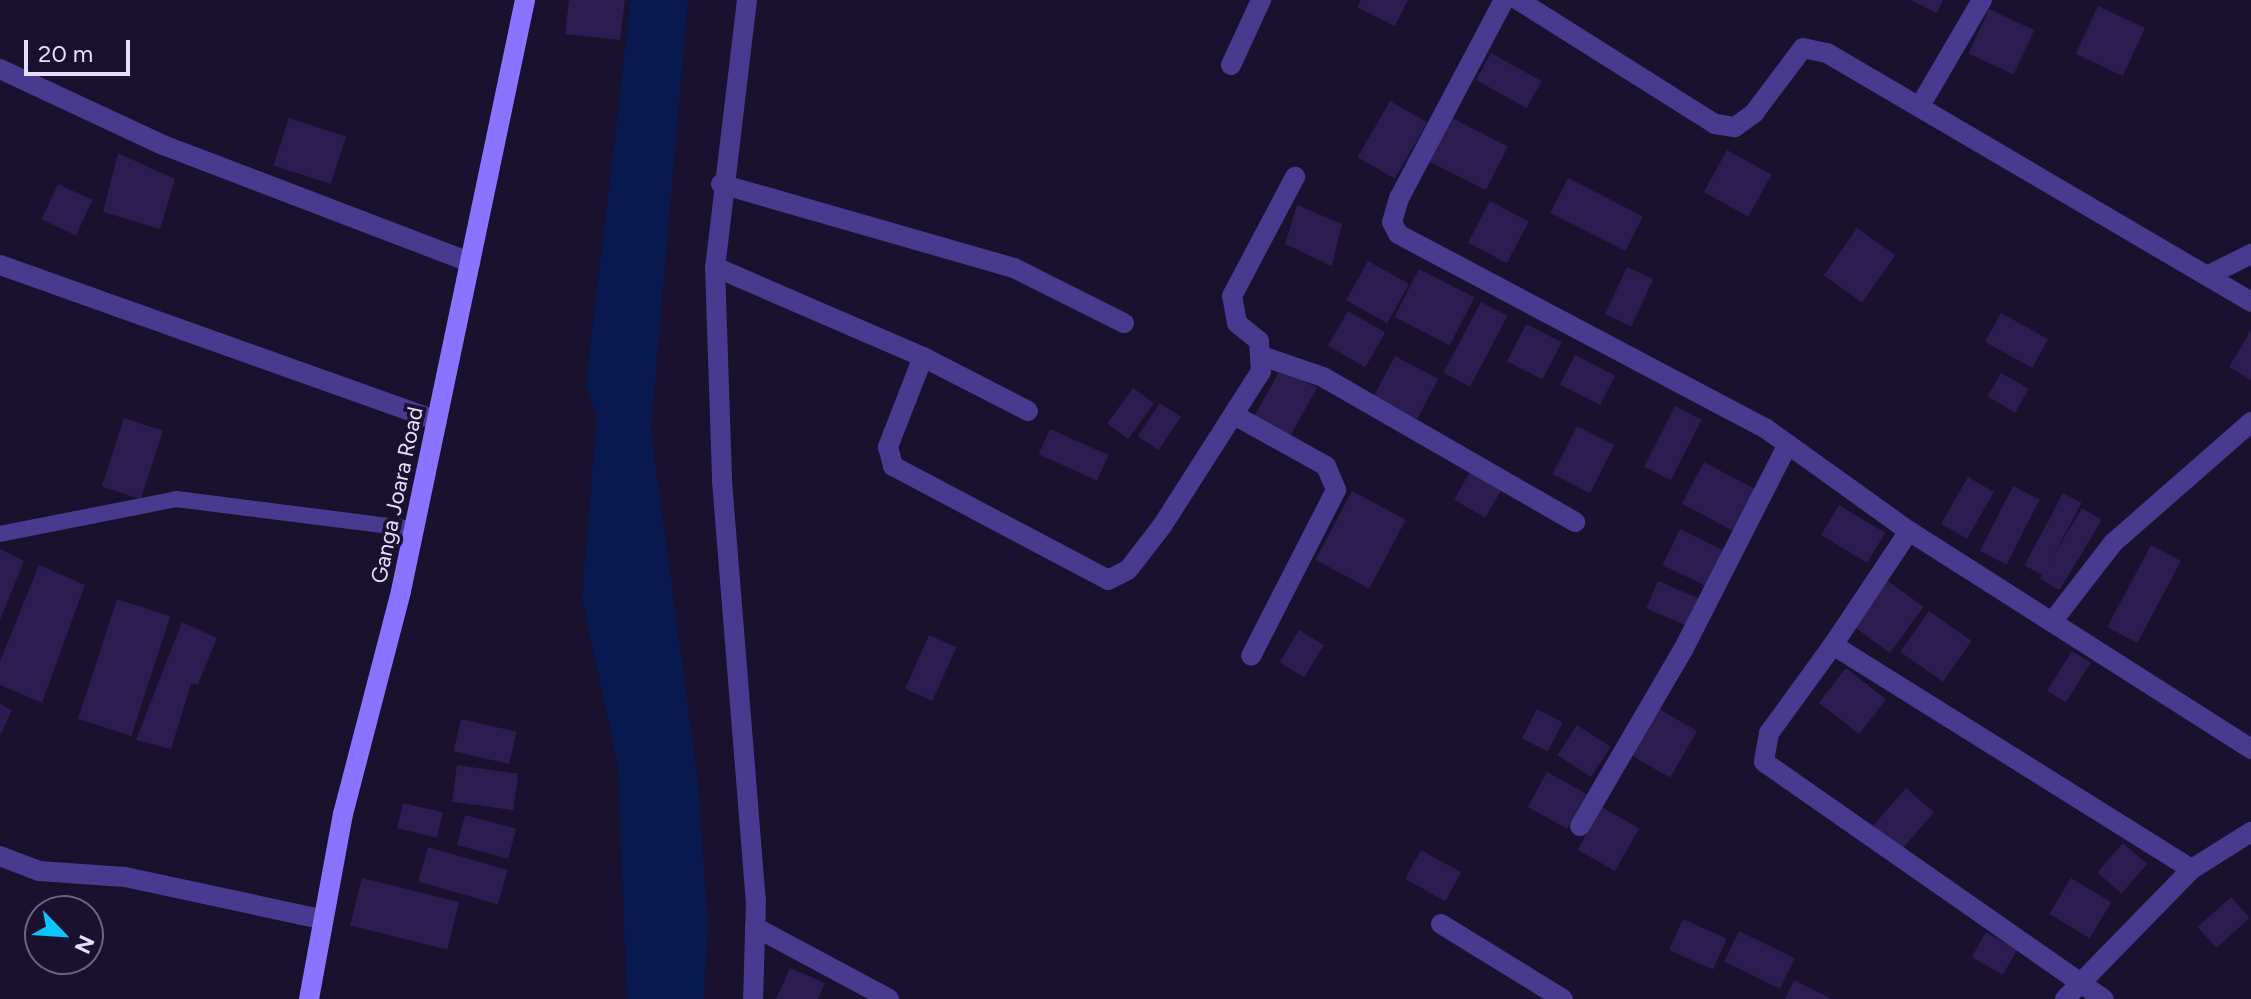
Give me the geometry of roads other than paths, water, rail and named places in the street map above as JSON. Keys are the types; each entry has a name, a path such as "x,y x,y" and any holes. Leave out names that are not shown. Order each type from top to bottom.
{"main road":[{"name":"Ganga Joara Road","path":"309,999 321,919 414,529 525,0"}],"street":[{"path":"747,0 721,184 715,267 722,481 755,927 753,999"},
{"path":"1231,65 1261,0"},
{"path":"1504,0 1399,198 1392,222 1398,234 1788,444 1909,531 2251,749"},
{"path":"1518,0 1715,124 1735,127 1754,113 1803,48 1827,53 2211,274 2251,302"},
{"path":"1920,106 1982,0"},
{"path":"0,69 163,145 470,262"},
{"path":"1295,177 1232,296 1237,323 1265,357 1323,377 1575,522"},
{"path":"721,184 1014,268 1124,323"},
{"path":"2211,274 2251,254"},
{"path":"0,265 437,421"},
{"path":"715,267 923,357 1028,411"},
{"path":"923,357 888,447 893,466 1108,580 1145,548 1236,416 1265,357"},
{"path":"1236,416 1326,466 1336,490 1251,656"},
{"path":"2052,622 2113,543 2251,422"},
{"path":"1580,826 1683,650 1788,444"},
{"path":"1909,531 1833,645 1769,733 1764,762 2072,992 2104,999"},
{"path":"1833,645 2192,869"},
{"path":"2072,992 2192,869 2251,832"},
{"path":"0,856 39,871 125,877 321,919"},
{"path":"1441,924 1563,999"},
{"path":"755,927 889,999"}],"lane":[{"path":"0,534 176,499 414,529"}]}
